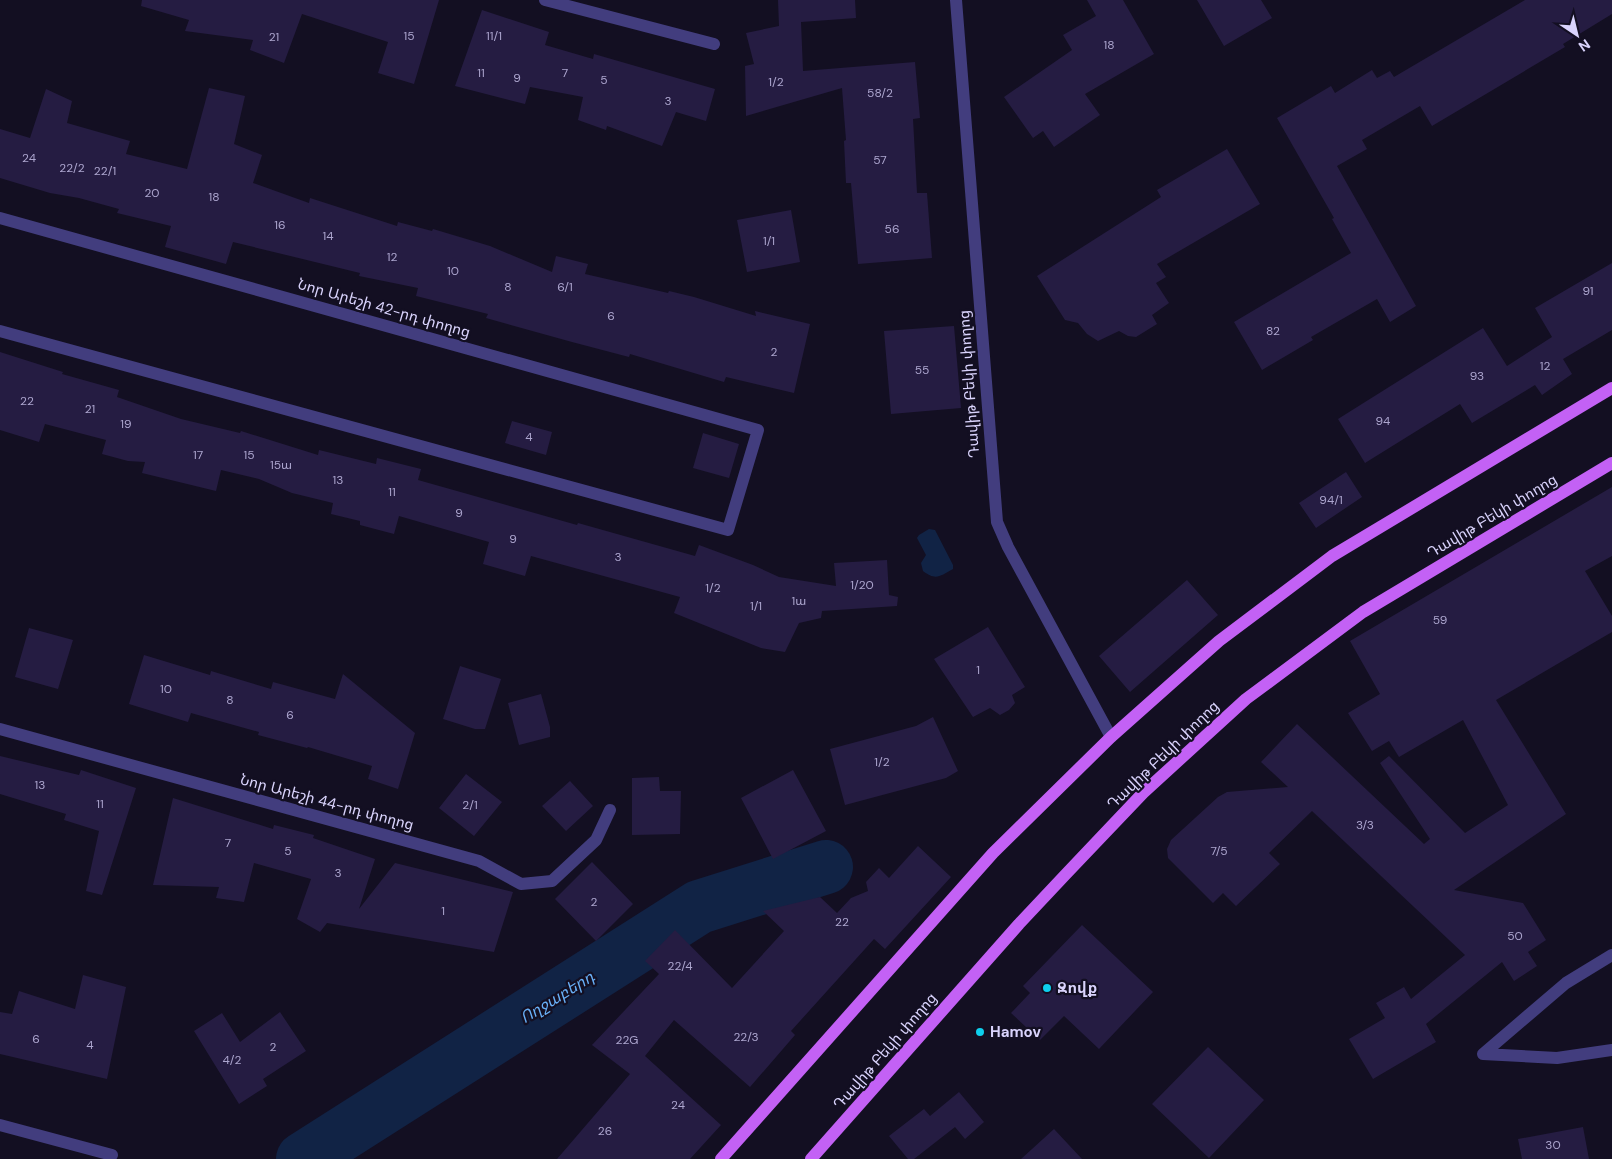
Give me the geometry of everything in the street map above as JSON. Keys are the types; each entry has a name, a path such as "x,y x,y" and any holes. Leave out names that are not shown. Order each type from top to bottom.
{"main road":[{"path":"721,1159 993,853 1111,737 1219,641 1332,556 1612,388"},
{"name":"Դավիթ Բեկի փողոց","path":"811,1159 1059,881 1144,793 1246,699 1363,612 1612,464"}],"street":[{"path":"545,0 714,44"},
{"name":"Դավիթ Բեկի փողոց","path":"956,0 997,522 1008,547 1111,737"},
{"name":"Նոր Արեշի 42-րդ փողոց","path":"0,218 758,430 728,530 0,331"},
{"name":"Նոր Արեշի 44-րդ փողոց","path":"0,729 479,861 521,884 552,881 596,840 610,810"},
{"path":"1612,955 1566,983 1483,1054 1557,1058 1612,1050"},
{"path":"0,1125 112,1155"}],"water":[{"path":"929,529 935,530 953,565 953,569 935,577 923,571 921,563 926,555 917,538"}],"building":[{"path":"142,0 439,0 414,84 378,73 388,42 302,14 284,63 250,50 253,40 185,31 189,20 141,6"},
{"path":"778,0 855,0 856,18 801,22 803,71 915,62 920,118 913,119 917,193 927,193 932,258 858,264 851,183 846,183 844,141 846,140 842,88 746,116 745,66 754,64 746,33 779,26"},
{"path":"1087,0 1123,0 1154,54 1085,94 1100,115 1054,147 1043,131 1033,138 1004,97 1072,50 1063,35 1096,16"},
{"path":"1197,0 1261,0 1272,18 1224,46"},
{"path":"1525,0 1612,0 1612,14 1563,44 1565,47 1432,126 1420,106 1362,140 1367,149 1337,166 1416,306 1390,322 1377,299 1311,337 1313,340 1262,370 1234,322 1351,253 1332,219 1334,218 1277,118 1331,86 1335,93 1372,70 1377,78 1390,71 1394,77"},
{"path":"482,10 549,32 545,45 593,59 594,54 715,89 706,121 676,112 662,146 607,126 606,130 578,120 583,97 530,87 525,104 455,86"},
{"path":"209,88 245,96 234,144 262,155 253,183 309,203 310,198 397,226 398,222 432,231 433,229 490,246 552,272 556,256 588,264 585,274 694,297 756,316 755,311 810,324 794,393 726,377 724,382 630,354 629,357 572,342 486,318 488,314 416,296 418,288 359,276 360,273 233,242 226,264 165,247 171,226 117,213 119,209 79,198 50,193 0,178 0,129 30,138 46,89 72,101 67,123 130,141 126,154 187,169"},
{"path":"1227,149 1260,204 1157,264 1166,277 1156,283 1169,303 1152,315 1157,324 1136,337 1128,336 1119,331 1098,341 1087,334 1078,323 1065,320 1037,276 1161,197 1157,190"},
{"path":"791,210 800,262 747,272 737,220"},
{"path":"1612,263 1612,330 1563,359 1572,374 1542,395 1535,385 1472,423 1460,404 1365,463 1338,419 1483,328 1507,366 1552,337 1535,308"},
{"path":"954,326 961,408 891,414 884,331"},
{"path":"0,352 63,372 62,374 119,390 117,397 181,419 240,433 241,431 318,455 319,450 376,464 377,458 421,469 418,480 695,556 699,545 779,577 836,586 834,563 887,560 889,595 898,597 897,606 822,611 821,618 799,623 785,652 761,648 674,613 680,597 531,556 525,576 483,564 489,542 399,516 394,534 360,525 360,521 331,514 333,503 292,493 259,479 221,470 216,491 142,473 145,462 128,461 102,454 106,440 45,424 39,442 0,430"},
{"path":"512,421 552,432 546,455 505,443"},
{"path":"703,433 739,444 729,478 693,468"},
{"path":"1346,472 1362,497 1316,528 1299,503"},
{"path":"1612,487 1612,556 1585,571 1612,616 1612,632 1496,700 1566,814 1454,890 1523,903 1546,940 1528,952 1537,966 1514,981 1502,962 1426,1024 1436,1042 1373,1079 1349,1039 1385,1018 1376,1003 1404,987 1411,999 1465,955 1312,811 1269,853 1280,864 1236,906 1223,893 1213,903 1168,858 1167,849 1171,840 1218,797 1227,792 1288,787 1261,762 1297,724 1424,844 1430,839 1380,763 1389,756 1465,833 1508,805 1463,720 1399,757 1389,741 1372,751 1348,713 1380,694 1350,641"},
{"path":"1187,580 1218,615 1130,692 1099,656"},
{"path":"988,627 1025,687 1012,695 1015,703 1009,710 1000,715 990,708 973,717 934,659"},
{"path":"29,628 73,640 58,689 15,677"},
{"path":"144,655 210,675 211,671 271,689 273,682 335,699 343,674 415,733 398,789 368,779 372,766 308,747 258,735 259,732 191,713 188,722 129,704"},
{"path":"460,666 501,679 485,729 475,729 443,719"},
{"path":"541,694 550,727 550,737 519,745 508,703"},
{"path":"933,717 958,771 946,778 845,805 830,749 916,726"},
{"path":"0,756 79,775 81,770 136,788 102,895 86,891 99,831 64,820 66,814 0,794"},
{"path":"793,770 826,831 773,859 741,798"},
{"path":"466,774 502,802 474,836 439,808"},
{"path":"659,777 660,791 681,791 680,834 632,835 632,778"},
{"path":"570,781 593,806 566,831 542,806"},
{"path":"173,798 273,829 274,825 314,835 313,838 375,859 359,909 395,863 513,892 494,952 327,923 320,932 297,919 311,879 254,863 244,902 216,898 219,887 153,885"},
{"path":"918,846 951,877 885,949 874,939 791,1031 795,1035 750,1087 674,1020 645,1056 721,1125 690,1159 557,1159 630,1074 592,1045 659,974 645,961 675,930 732,988 784,931 763,911 820,897 837,913 851,898 868,891 866,882 879,868 889,878"},
{"path":"592,862 633,904 596,941 555,899"},
{"path":"1082,925 1153,992 1099,1049 1064,1016 1040,1040 1011,1013 1030,993 1023,986"},
{"path":"83,975 126,987 107,1079 0,1054 0,1012 12,1014 19,991 75,1009"},
{"path":"280,1012 306,1051 263,1079 267,1086 239,1104 194,1031 222,1013 240,1042"},
{"path":"1208,1047 1264,1100 1209,1158 1152,1104"},
{"path":"959,1092 984,1122 965,1139 955,1127 914,1159 908,1159 889,1136 924,1109 930,1116"},
{"path":"1583,1127 1589,1159 1522,1159 1518,1139"},
{"path":"1054,1129 1082,1159 1021,1159"}],"waterway":[{"name":"Ողջաբերդ","path":"303,1159 699,907 826,867"}],"place":[{"name":"Զովք","path":"1047,988"},
{"name":"Hamov","path":"980,1032"}]}
